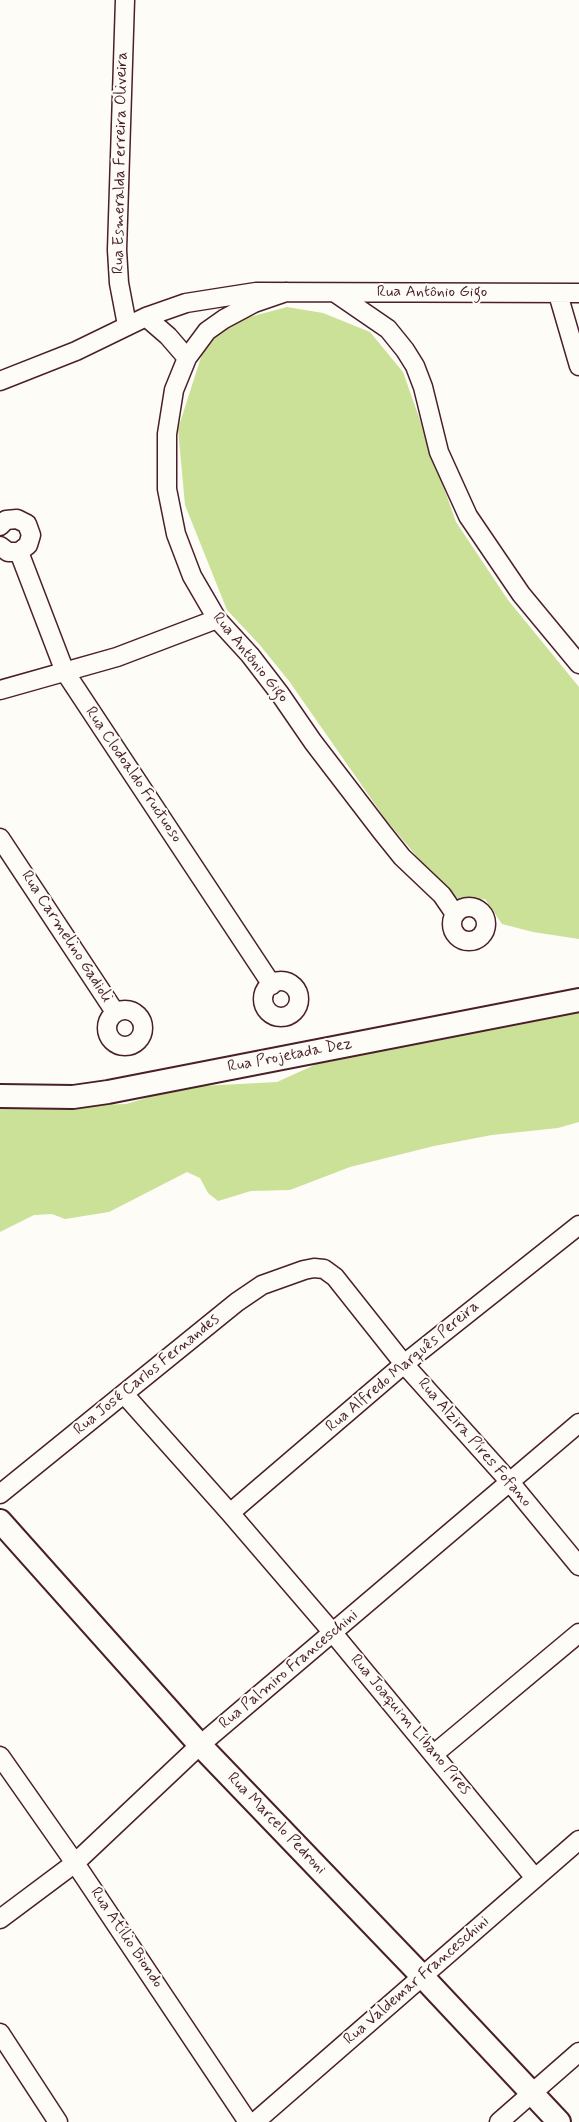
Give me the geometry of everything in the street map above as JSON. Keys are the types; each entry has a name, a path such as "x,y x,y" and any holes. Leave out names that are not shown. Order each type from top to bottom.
{"street":[{"name":"Rua Esmeralda Ferreira Oliveira","path":"125,0 117,250 118,283 127,325"},
{"name":"Rua Antônio Gigo","path":"0,381 76,350 146,317 186,303 256,292 579,293"},
{"name":"Rua Antônio Gigo","path":"286,292 254,303 224,318 208,331 187,358 174,390 167,434 167,489 176,534 189,567 217,619 250,655 313,742 402,857 442,895 455,914"},
{"path":"337,293 388,329 405,350 415,366 423,387 439,452 468,516 521,594 579,664"},
{"path":"558,294 579,366"},
{"path":"146,317 168,336 187,358"},
{"path":"0,526 11,519 22,521 27,524 31,535 24,549 19,552 8,552 0,546"},
{"name":"Rua Clodoaldo Fructuoso","path":"19,552 65,672 272,985"},
{"path":"0,690 117,657 217,619"},
{"name":"Rua Carmelino Gadioli","path":"0,838 115,1012"},
{"name":"Rua Projetada Dez","path":"0,1096 73,1097 108,1092 579,1000"},
{"name":"Rua Alfredo Marquês Pereira","path":"230,1513 404,1364 579,1225"},
{"name":"Rua Alzira Píres Fofano","path":"304,1270 324,1269 335,1277 404,1364 509,1481 579,1566"},
{"name":"Rua José Carlos Fernandes","path":"0,1494 237,1302 262,1285 304,1270"},
{"name":"Rua Joaquim Líbano Pires","path":"124,1394 333,1633 535,1878"},
{"name":"Rua Palmiro Franceschini","path":"0,1919 76,1863 200,1745 579,1423"},
{"name":"Rua Marcelo Pedroni","path":"0,1520 200,1745 559,2122"},
{"path":"434,1754 579,1633"},
{"name":"Rua Atílio Biondo","path":"0,1756 76,1863 248,2122"},
{"name":"Rua Valdemar Franceschini","path":"255,2122 579,1840"},
{"path":"0,2033 58,2122"},
{"path":"499,2122 579,2052"}],"green space":[{"path":"287,307 323,313 370,332 403,372 456,522 508,600 579,687 579,939 533,932 502,924 485,899 462,903 419,859 386,820 289,681 259,644 227,610 185,505 178,429 202,354 227,323"},
{"path":"579,1012 579,1122 558,1128 492,1135 434,1146 350,1167 290,1190 251,1191 218,1201 208,1193 200,1178 187,1172 109,1212 65,1219 52,1214 34,1215 0,1232 0,1109 126,1104 183,1087 277,1082 321,1062 509,1020"}]}
